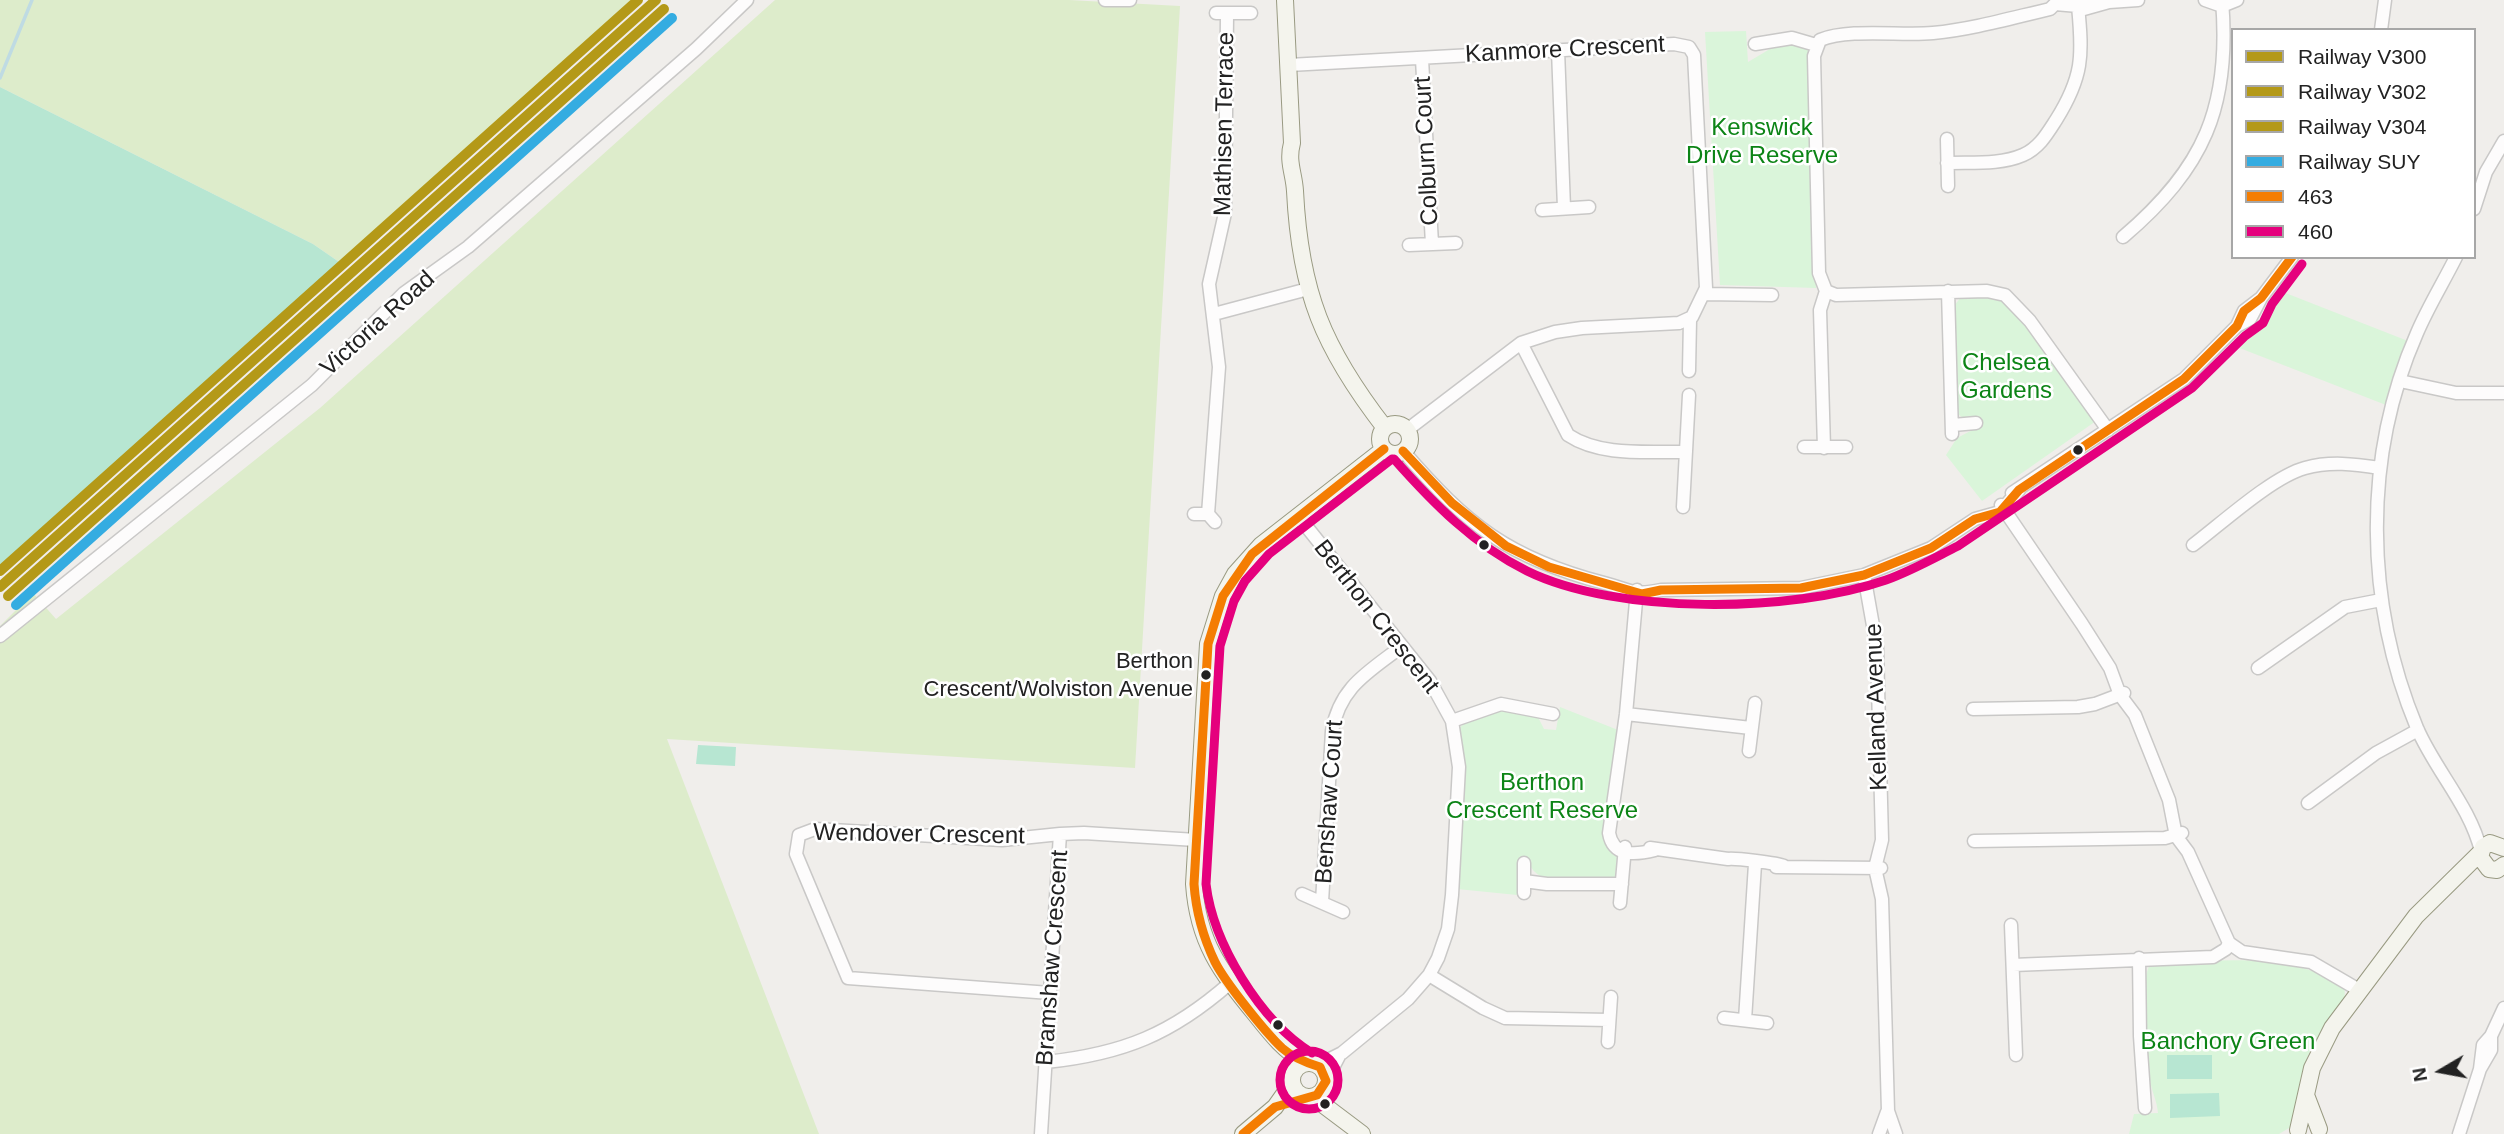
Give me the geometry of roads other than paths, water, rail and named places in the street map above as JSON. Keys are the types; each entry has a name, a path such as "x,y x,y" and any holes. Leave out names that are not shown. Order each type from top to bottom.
{"street":[{"name":"Victoria Road","path":"0,636 312,385 404,293 468,247 696,48 747,0"},
{"path":"1105,0 1130,0"},
{"path":"1285,0 1292,143 1298,162 1294,185 1297,236 1308,289 1321,329 1337,362 1385,428"},
{"path":"2078,9 2091,0"},
{"path":"1755,44 1792,38 1816,45 1830,37 1934,33 2050,9 2055,4 2078,9 2106,1 2138,0"},
{"path":"2205,0 2222,3 2237,0"},
{"path":"2381,28 2385,0"},
{"path":"2123,237 2182,180 2209,128 2223,70 2222,3"},
{"path":"1947,163 1994,162 2021,156 2046,137 2077,85 2081,67 2078,9"},
{"name":"Mathisen Terrace","path":"1194,514 1212,518 1219,386 1210,271 1225,213 1222,14 1251,13"},
{"name":"Kanmore Crescent","path":"1289,65 1685,45 1692,50 1704,294"},
{"path":"1816,45 1819,273 1826,291 1820,310 1824,448"},
{"path":"1558,50 1564,208"},
{"name":"Colburn Court","path":"1422,59 1432,244"},
{"path":"1947,139 1948,186"},
{"path":"2476,203 2486,172 2504,141"},
{"path":"1542,210 1589,208"},
{"name":"Colburn Court","path":"1409,246 1456,243"},
{"path":"1637,592 1654,586 1661,590 1801,587 1864,575 1931,548 1975,519 2002,507 2019,490 2184,379 2237,326 2256,313 2261,298 2290,259"},
{"path":"2455,259 2417,333 2400,381 2380,468 2376,535 2381,600 2397,671 2418,730 2467,816 2493,847"},
{"path":"1214,314 1308,289"},
{"path":"1826,291 1836,295 1948,291 1987,291 2005,295 2045,338 2108,430"},
{"path":"1948,291 1952,430 1976,423"},
{"path":"1689,370 1690,320 1704,294 1772,295"},
{"path":"1407,430 1521,343 1555,332 1582,328 1679,323 1690,320"},
{"path":"1521,343 1568,435 1582,444 1598,448 1686,452"},
{"path":"2400,381 2456,393 2504,393"},
{"path":"1683,507 1689,395"},
{"path":"1394,424 1407,430 1409,444 1403,452 1395,454 1384,449 1381,440 1385,428 1394,424"},
{"path":"1804,447 1846,447"},
{"path":"1362,1134 1335,1112 1300,1094 1292,1080 1282,1048 1216,964 1196,912 1196,840 1208,644 1213,622 1228,587 1244,563 1298,516 1384,449"},
{"path":"1403,452 1446,501 1506,546 1548,566 1604,583 1622,583 1637,592"},
{"path":"2193,545 2263,493 2302,469 2347,463 2380,468"},
{"path":"2002,507 2110,668 2121,678 2122,694 2136,705 2140,725 2169,800 2178,810 2178,833 2193,849 2196,868 2226,946"},
{"name":"Berthon Crescent","path":"1298,516 1430,681 1452,721 1459,767 1452,895 1444,944 1429,975 1408,999 1342,1053 1328,1060 1309,1063"},
{"name":"Kelland Avenue","path":"1864,575 1877,648 1882,840 1885,856 1878,868 1885,880 1882,899 1888,1111 1896,1134"},
{"path":"1619,903 1625,850 1615,834 1614,816 1637,592"},
{"path":"2258,668 2345,607 2381,600"},
{"name":"Benshaw Court","path":"1322,902 1332,732 1337,707 1349,689 1401,647"},
{"path":"1973,709 2078,706 2095,704 2122,694"},
{"path":"1749,751 1755,703"},
{"path":"1452,721 1501,704 1553,714"},
{"path":"1626,714 1751,728"},
{"path":"2308,803 2376,753 2418,730"},
{"name":"Wendover Crescent","path":"1050,993 848,978 796,854 796,845 799,835 815,829 1002,840 1060,834"},
{"path":"1974,841 2158,838 2178,833"},
{"name":"Bramshaw Crescent","path":"1041,1134 1060,834 1196,840"},
{"path":"2493,847 2483,864 2496,867"},
{"path":"2295,1133 2320,1048 2359,990 2416,916 2493,847"},
{"path":"1625,850 1655,850 1737,858 1755,866 1775,862 1784,866 1878,868"},
{"path":"1524,863 1524,887 1547,884 1622,884"},
{"path":"1745,1020 1755,866"},
{"path":"2456,880 2496,867"},
{"name":"Benshaw Court","path":"1302,894 1343,912"},
{"path":"2011,925 2016,1055"},
{"path":"2013,965 2081,964 2139,958 2204,958 2226,946 2259,955 2311,962 2359,990"},
{"path":"2139,958 2144,1108"},
{"path":"1429,975 1483,1008 1505,1018 1609,1020"},
{"path":"1046,1062 1093,1057 1161,1033 1189,1016 1230,983"},
{"path":"1608,1042 1611,997"},
{"path":"2459,1134 2480,1069 2491,1049 2491,1036 2504,1008"},
{"path":"1724,1018 1768,1023"},
{"path":"1282,1048 1323,1071 1335,1112"},
{"name":"Berthon Crescent","path":"1326,1083 1342,1053"},
{"path":"1243,1134 1275,1107 1297,1068 1309,1063"},
{"path":"1275,1107 1321,1092 1326,1083"},
{"path":"2306,1095 2321,1132"},
{"name":"Kelland Avenue","path":"1880,1134 1888,1111"},
{"path":"2295,1133 2308,1125 2321,1132"}],"waterway":[{"path":"0,78 32,0"}],"rail line":[{"name":"V304","path":"0,571 638,0"},
{"name":"V300","path":"0,587 656,0"},
{"name":"V302","path":"8,596 664,9"},
{"name":"SUY","path":"16,605 672,18"}],"place":[{"name":"Berthon Crescent/Wolviston Avenue","path":"1206,675"}],"park label":[{"name":"Kenswick Drive Reserve","path":"1762,142"},
{"name":"Chelsea Gardens","path":"2006,377"},
{"name":"Berthon Crescent Reserve","path":"1542,797"},
{"name":"Banchory Green","path":"2228,1042"}]}
